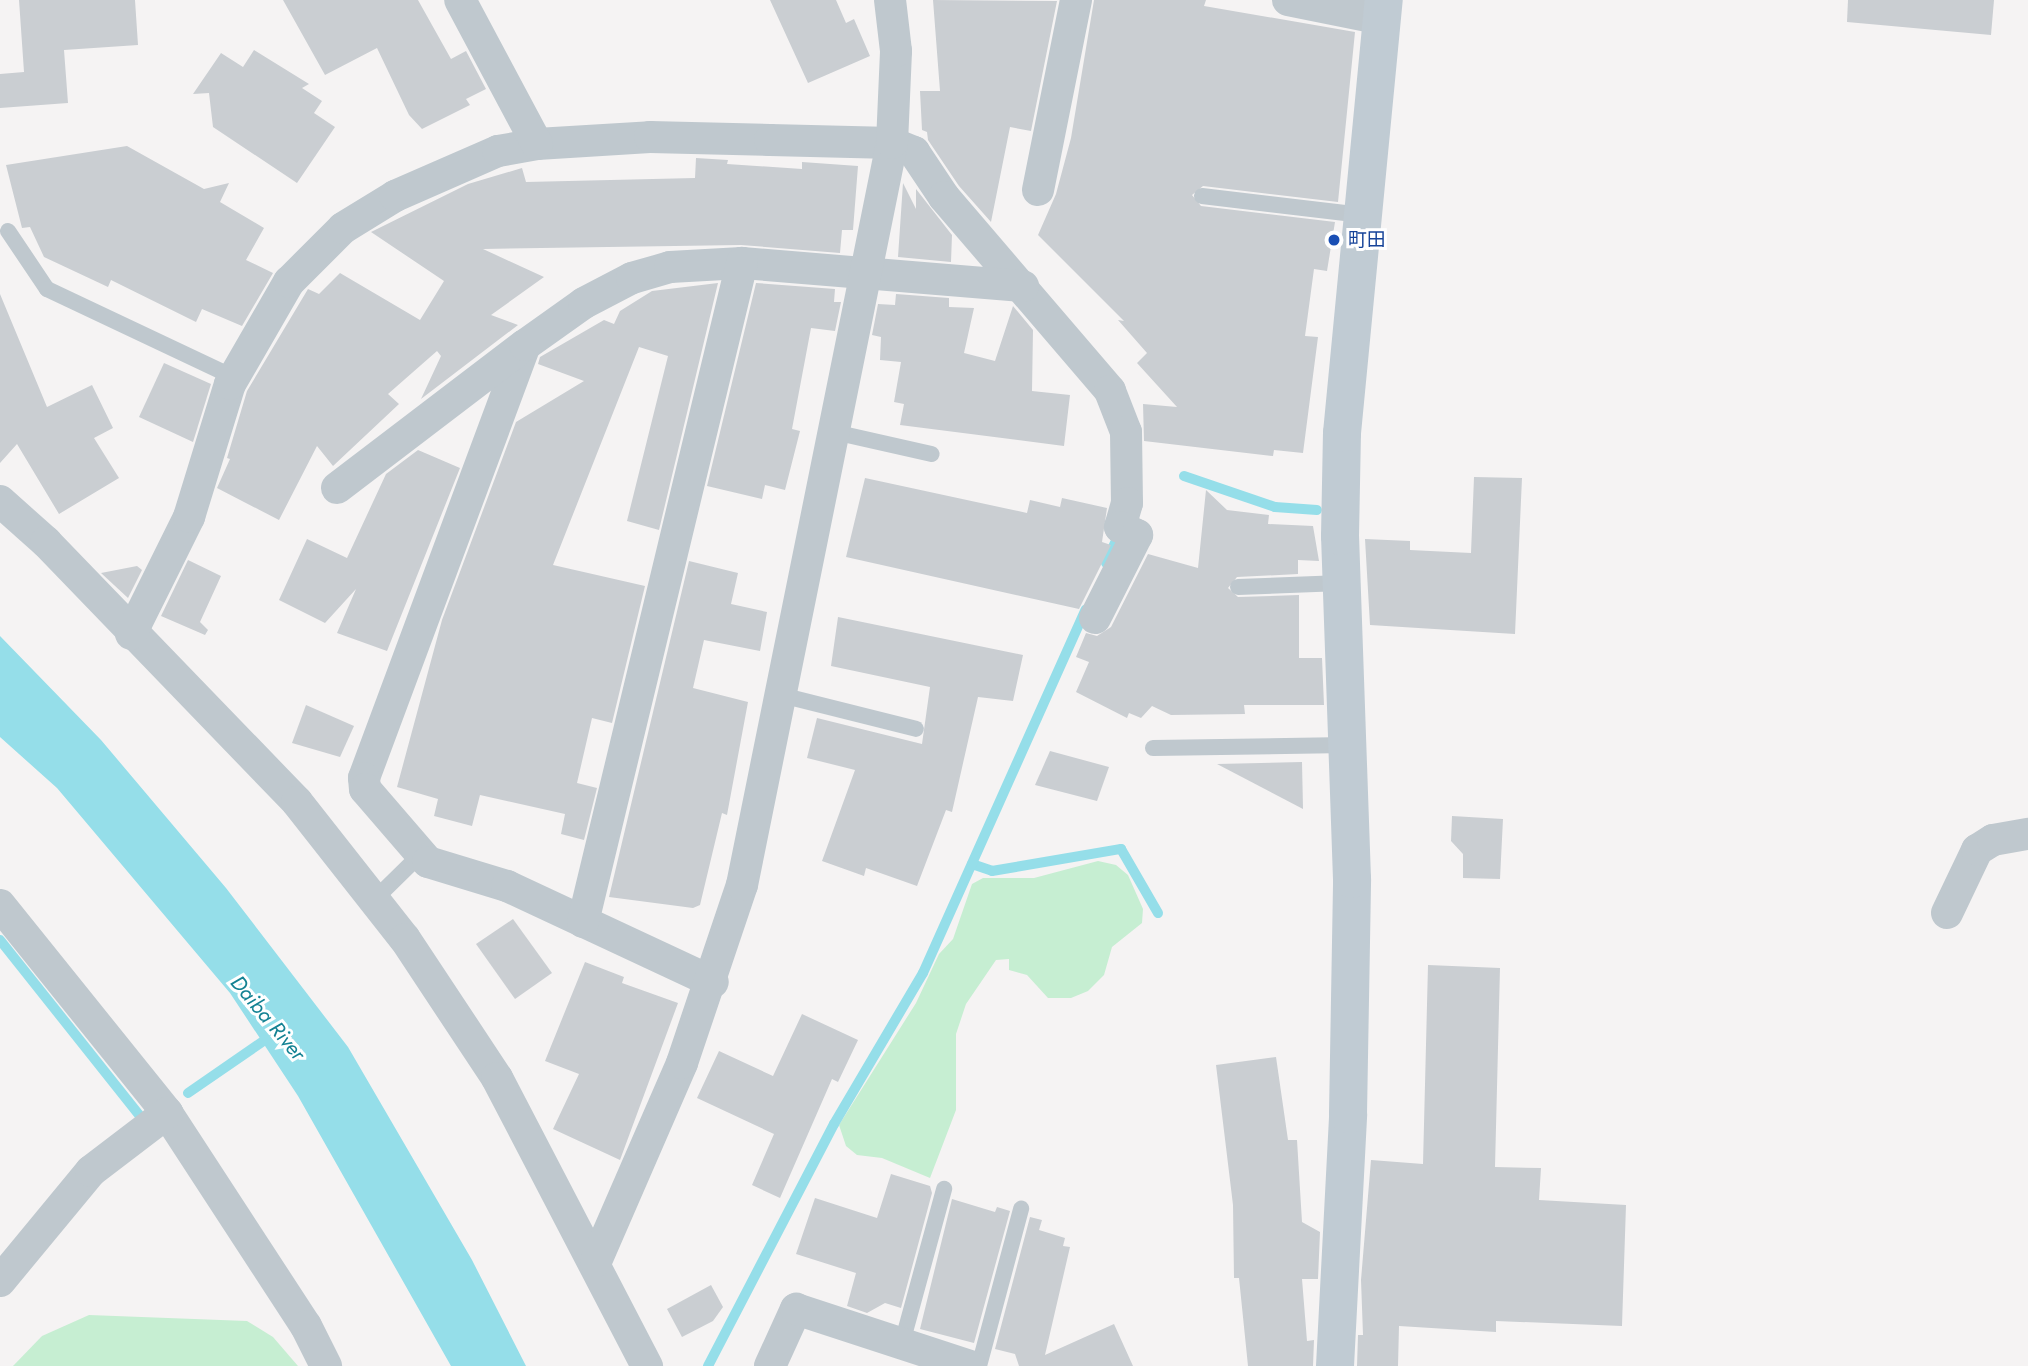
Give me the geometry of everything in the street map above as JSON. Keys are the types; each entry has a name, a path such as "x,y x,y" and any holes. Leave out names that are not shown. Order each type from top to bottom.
{"street":[{"path":"460,0 537,144"},
{"path":"596,1261 713,982 742,884 892,143 896,51 890,0"},
{"path":"1038,190 1076,0"},
{"path":"1288,0 1382,9 1342,433 1342,583 1352,879 1348,1114 1335,1366"},
{"path":"131,634 189,517 233,377 289,282 343,228 395,196 498,151 537,144 650,137 892,143 914,152 944,197 1023,286 1110,391 1126,432 1127,503 1120,527 1137,535 1095,618"},
{"path":"337,488 584,303 632,278 670,267 742,263 1023,286"},
{"path":"583,922 742,263"},
{"path":"525,345 364,778 365,789 428,862 507,886 713,982"},
{"path":"0,501 46,542 131,634 176,674 297,802 374,900 497,1078 596,1261 647,1366"},
{"path":"1947,913 1978,850 1993,840 2028,834"},
{"path":"0,905 167,1113 306,1326 326,1366"},
{"path":"0,1281 91,1171 167,1113"},
{"path":"770,1366 796,1309 970,1366"}],"lane":[{"path":"1202,196 1362,215"},
{"path":"8,231 47,289 233,377"},
{"path":"834,432 932,454"},
{"path":"1238,587 1342,583"},
{"path":"781,695 916,729"},
{"path":"1153,748 1347,745"},
{"path":"374,900 421,854"},
{"path":"902,1343 944,1189"},
{"path":"979,1366 1021,1209"}],"green space":[{"path":"1098,861 1116,865 1128,875 1143,909 1142,923 1112,947 1104,975 1088,991 1071,998 1048,998 1027,975 1009,970 1009,959 996,960 966,1004 956,1034 956,1110 930,1178 882,1158 857,1155 846,1146 839,1125 916,1003 939,954 953,939 972,884 983,878 1034,878"},
{"path":"89,1315 247,1321 273,1337 298,1366 13,1366 42,1336"}],"water":[{"name":"Daiba River","path":"0,636 101,740 226,888 348,1047 472,1260 526,1366 451,1366 298,1096 230,993 57,788 0,737"}],"building":[{"path":"19,0 135,0 138,45 64,50 68,103 0,108 0,74 24,72"},
{"path":"283,0 418,0 451,59 466,51 486,89 466,99 470,105 422,129 409,115 377,48 325,75"},
{"path":"770,0 836,0 846,23 854,19 870,56 808,83"},
{"path":"933,0 1057,1 1031,131 1010,127 991,222 959,186 928,140 927,132 922,130 920,91 940,91"},
{"path":"1094,0 1206,0 1204,6 1355,32 1338,202 1203,186 1192,195 1201,206 1335,222 1327,271 1314,269 1305,336 1318,337 1303,453 1274,450 1273,456 1144,441 1143,404 1177,407 1137,363 1147,353 1118,320 1124,321 1038,235 1056,194 1071,138"},
{"path":"1848,0 1994,0 1991,35 1847,22"},
{"path":"254,50 309,84 302,88 322,101 314,113 335,127 297,183 213,127 209,93 193,94 221,53 243,67"},
{"path":"127,146 204,189 229,183 220,202 264,228 246,260 273,273 242,326 202,309 196,322 111,280 108,287 44,257 30,227 22,228 6,165"},
{"path":"696,158 728,160 727,164 802,169 802,162 858,166 853,230 842,230 840,253 741,245 483,249 544,277 491,315 518,325 421,399 441,356 437,351 388,394 399,404 333,466 317,446 279,520 217,488 230,459 227,458 247,391 308,289 319,294 340,273 420,320 444,281 371,232 468,184 522,168 526,182 695,178"},
{"path":"903,183 916,209 916,189 952,235 951,262 898,257"},
{"path":"718,283 659,530 627,521 668,356 639,347 553,565 645,586 612,723 592,718 577,783 597,788 584,840 561,834 565,814 480,795 472,826 434,816 438,799 397,787 442,620 516,422 584,381 538,364 540,357 604,320 614,324 620,311 652,291"},
{"path":"756,283 835,289 834,302 841,302 835,331 811,328 792,429 800,431 785,490 765,485 762,499 707,486"},
{"path":"0,294 47,407 92,385 113,428 94,438 119,478 59,514 17,444 0,463"},
{"path":"896,294 949,298 949,307 974,308 964,353 995,361 1013,306 1033,330 1032,391 1070,395 1064,446 900,425 904,404 894,402 901,362 880,360 881,337 872,335 878,304 895,305"},
{"path":"164,363 211,384 193,442 139,417"},
{"path":"418,450 460,468 387,651 337,633 356,589 325,623 279,600 307,539 347,558 386,474"},
{"path":"1474,477 1522,478 1515,634 1370,625 1365,539 1410,541 1410,550 1471,553"},
{"path":"865,478 1027,513 1030,500 1060,507 1062,498 1107,508 1102,542 1111,545 1079,609 846,557"},
{"path":"1206,490 1227,510 1269,515 1268,524 1313,526 1319,561 1298,560 1298,574 1237,577 1228,588 1238,597 1299,595 1299,658 1322,658 1324,705 1244,705 1245,714 1171,715 1152,706 1141,718 1129,713 1127,718 1076,692 1089,662 1076,657 1086,633 1097,636 1111,627 1148,554 1198,568"},
{"path":"188,560 221,576 200,622 208,630 205,635 161,616"},
{"path":"689,561 738,573 731,604 767,612 760,651 704,640 693,688 748,702 727,815 722,813 700,905 693,908 609,897"},
{"path":"137,566 142,570 128,598 101,573"},
{"path":"838,617 1023,655 1013,701 978,697 952,812 946,810 917,886 866,868 864,876 822,861 855,770 807,758 817,718 922,744 930,687 831,666"},
{"path":"306,705 354,726 340,757 292,743"},
{"path":"1050,751 1109,767 1097,801 1035,785"},
{"path":"1302,762 1303,809 1217,764"},
{"path":"1452,816 1503,819 1500,879 1463,878 1463,854 1451,841"},
{"path":"513,919 552,973 515,999 476,944"},
{"path":"585,962 624,977 622,983 678,1003 620,1160 553,1129 579,1074 545,1061"},
{"path":"1428,965 1500,968 1495,1167 1541,1168 1539,1200 1626,1205 1622,1326 1496,1321 1496,1332 1399,1326 1398,1366 1357,1366 1358,1335 1363,1335 1361,1280 1371,1160 1423,1164"},
{"path":"802,1014 858,1040 838,1082 832,1079 780,1198 752,1185 774,1134 697,1098 719,1051 773,1076"},
{"path":"1276,1057 1288,1140 1297,1140 1302,1222 1320,1232 1318,1279 1302,1279 1307,1341 1314,1340 1313,1366 1248,1366 1239,1278 1234,1278 1233,1205 1216,1065"},
{"path":"891,1174 930,1186 932,1193 901,1308 885,1303 867,1313 847,1306 856,1273 796,1254 815,1198 877,1218"},
{"path":"952,1199 995,1212 997,1207 1010,1211 974,1343 920,1329"},
{"path":"1030,1217 1042,1220 1039,1230 1065,1238 1063,1246 1070,1247 1045,1355 1114,1324 1133,1366 1019,1366 1015,1354 995,1349"},
{"path":"711,1285 723,1307 713,1321 682,1337 667,1309"}],"waterway":[{"path":"1184,476 1275,507 1317,510"},
{"path":"1106,563 1115,543"},
{"path":"708,1366 834,1124 923,973 1085,610"},
{"path":"972,864 992,871 1121,849 1158,913"},
{"path":"0,940 145,1122"},
{"name":"Daiba River","path":"188,1093 272,1035"}],"place":[{"name":"町田","path":"1334,240"}]}
